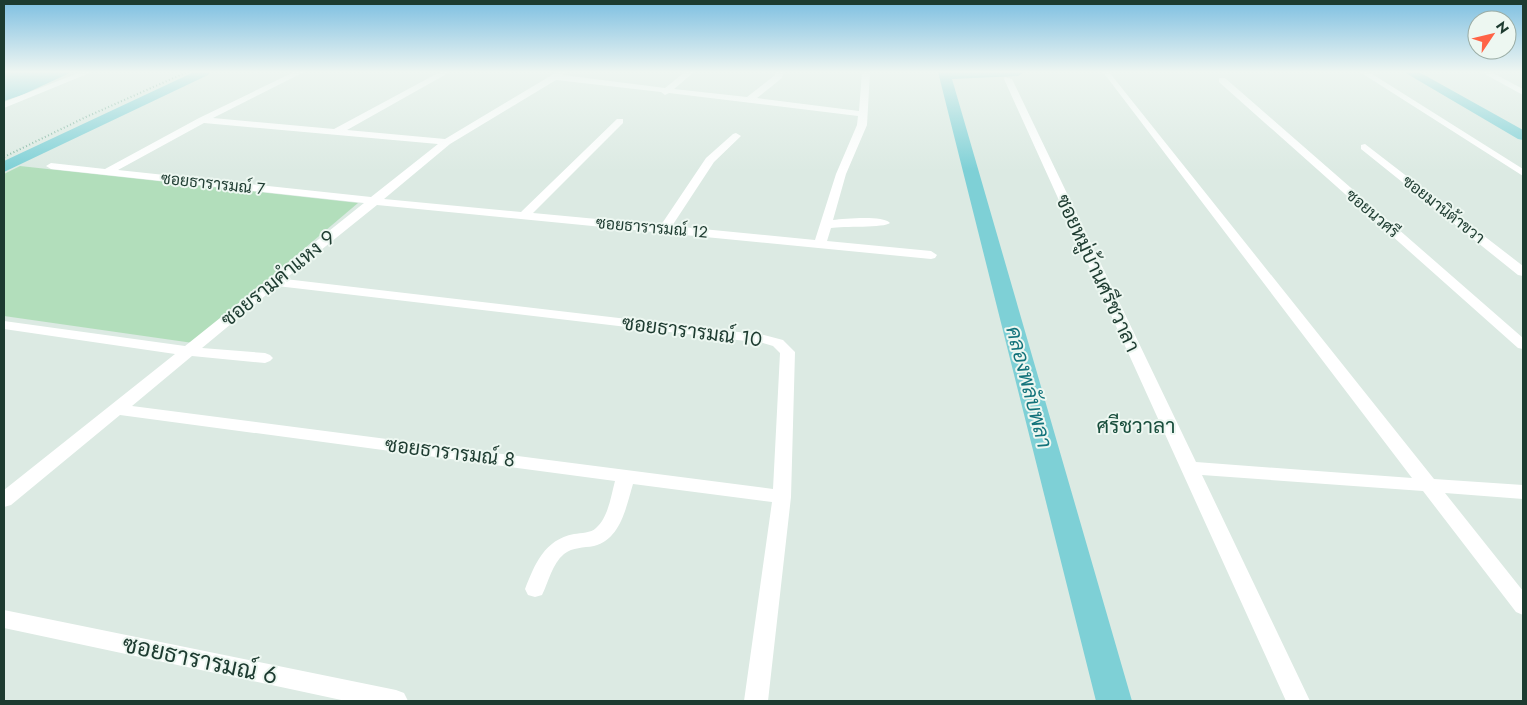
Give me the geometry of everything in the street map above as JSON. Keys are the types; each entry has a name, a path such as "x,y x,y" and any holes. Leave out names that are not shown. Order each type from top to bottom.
{"street":[{"path":"109,172 233,105"},
{"path":"336,132 386,105"},
{"name":"ซอยรามคำแหง 9","path":"4,500 447,142 509,105"},
{"path":"783,105 864,114"},
{"path":"820,243 847,156 862,125 864,105"},
{"name":"ซอยหมู่บ้านศรีชวาลา","path":"1020,105 1298,701"},
{"path":"1132,105 1523,606"},
{"name":"ซอยนวศรี","path":"1250,105 1523,345"},
{"path":"1416,105 1523,173"},
{"path":"202,120 447,142"},
{"path":"524,215 620,121"},
{"path":"664,228 710,160 736,136"},
{"name":"ซอยมานิต้าขวา","path":"1365,147 1523,272"},
{"name":"ซอยธารารมณ์ 7","path":"51,166 374,200"},
{"name":"ซอยธารารมณ์ 12","path":"374,200 931,255"},
{"path":"825,225 865,221 884,223"},
{"name":"ซอยธารารมณ์ 10","path":"273,282 764,339 778,343 788,352 782,497 756,701"},
{"path":"4,325 188,351 265,358"},
{"name":"ซอยธารารมณ์ 8","path":"117,409 782,497"},
{"path":"1189,468 1523,492"},
{"path":"535,589 548,558 555,550 567,542 592,539 603,533 612,515 626,475"},
{"name":"ซอยธารารมณ์ 6","path":"4,619 396,701"}],"path":[{"path":"4,157 113,105"}],"green space":[{"path":"20,166 358,203 193,343 4,316 4,174"}],"waterway":[{"path":"4,167 135,105"},
{"name":"คลองพลับพลา","path":"953,105 1114,701"},
{"path":"1468,105 1523,136"}],"district":[{"name":"ศรีชวาลา","path":"1136,426"}]}
